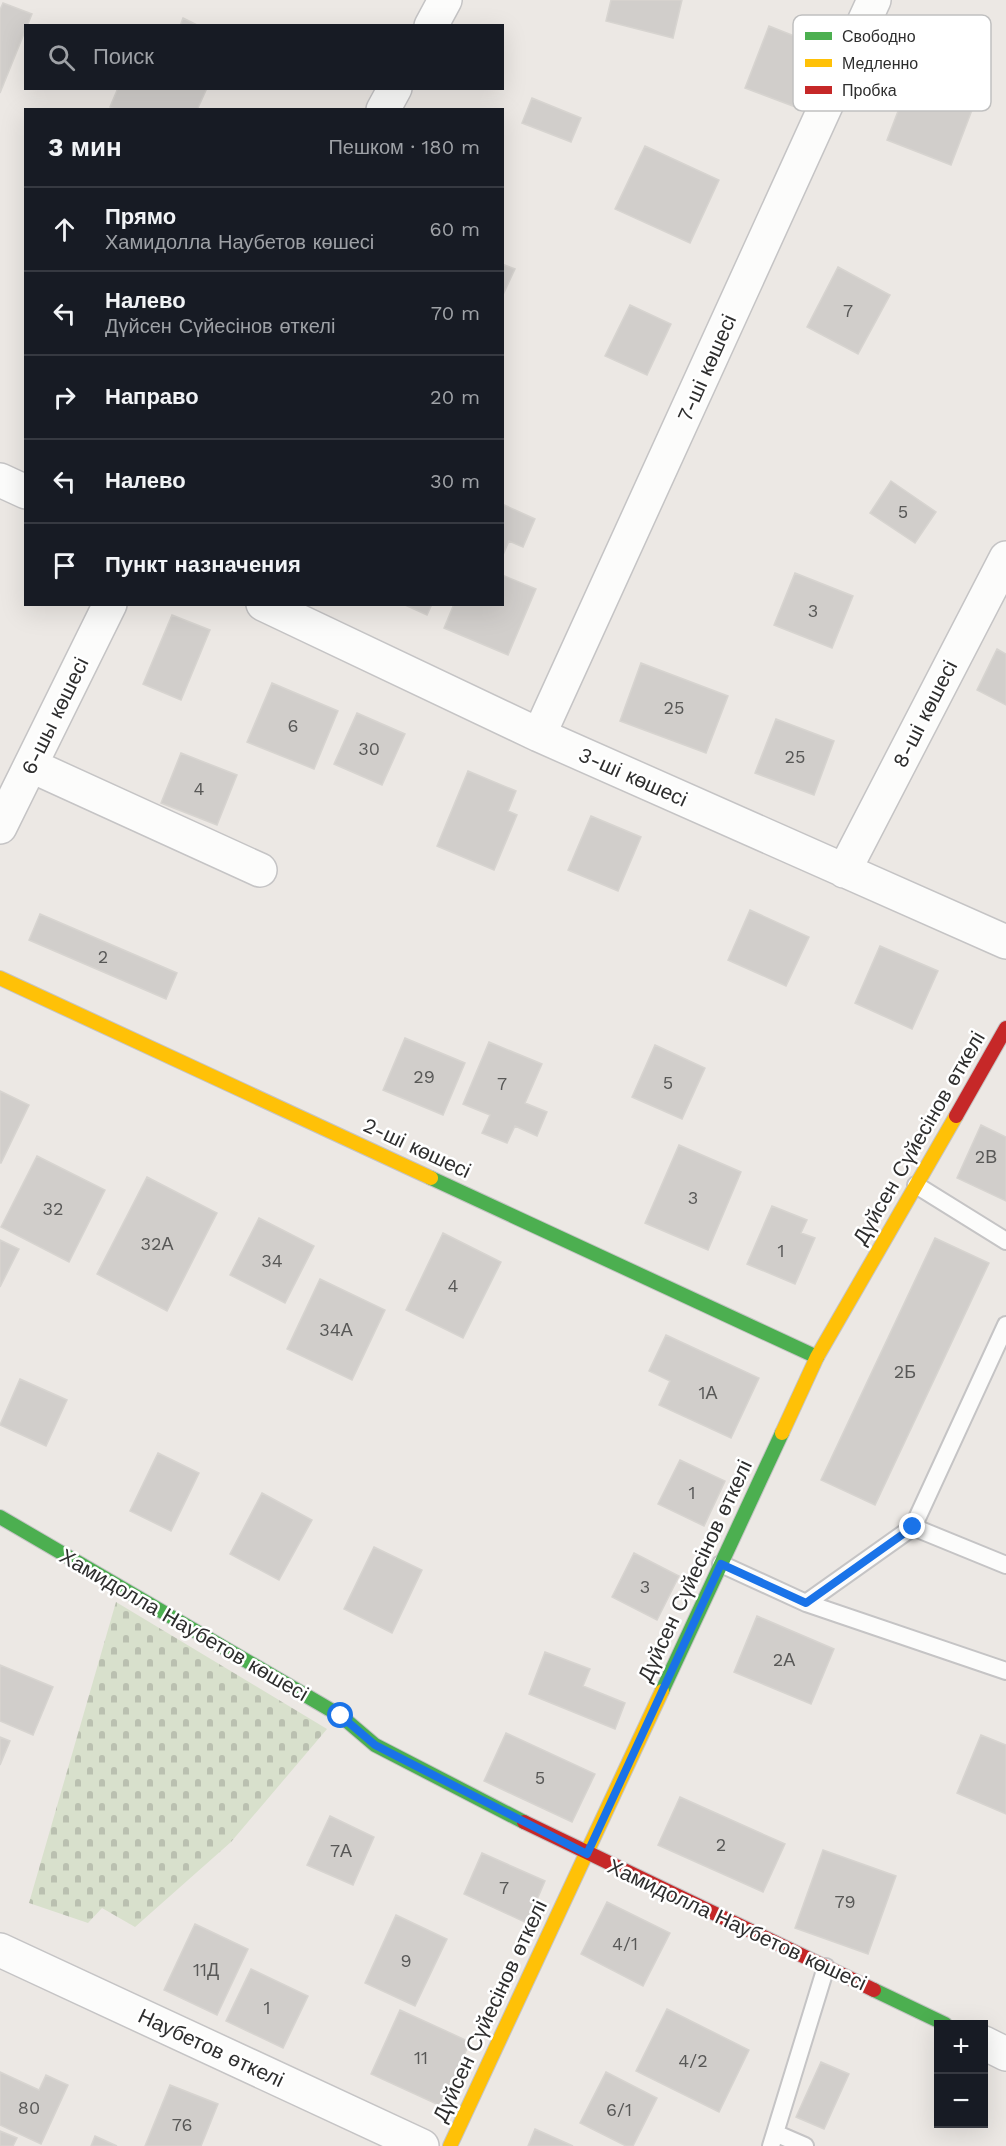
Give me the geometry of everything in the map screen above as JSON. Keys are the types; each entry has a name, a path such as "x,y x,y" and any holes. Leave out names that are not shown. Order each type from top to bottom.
{"street":[{"path":"431,24 445,0"},
{"name":"7-ші көшесі","path":"867,15 874,0"},
{"path":"384,108 394,90"},
{"name":"7-ші көшесі","path":"539,735 823,111"},
{"path":"0,480 24,491"},
{"name":"8-ші көшесі","path":"844,870 1006,558"},
{"name":"6-шы көшесі","path":"0,827 109,606"},
{"name":"3-ші көшесі","path":"267,606 539,735 1006,942"},
{"path":"32,766 260,870"},
{"name":"2-ші көшесі","path":"0,978 817,1357"},
{"name":"Дүйсен Сүйесінов өткелі","path":"450,2146 817,1357 1006,1028"},
{"name":"Хамидолла Наубетов көшесі","path":"0,1517 341,1716 375,1745 587,1854 935,2020"},
{"name":"Наубетов өткелі","path":"0,1950 422,2146"},
{"path":"988,2045 1006,2054"}],"lane":[{"path":"916,1185 1006,1240"},
{"path":"806,1603 913,1527 1006,1325"},
{"path":"913,1527 1006,1565"},
{"path":"721,1564 806,1603 1006,1671"},
{"path":"806,2146 773,2140 826,1967"}],"green space":[{"path":"116,1602 327,1729 231,1842 135,1927 102,1908 88,1923 29,1903"}],"building":[{"path":"611,0 682,0 673,38 606,21"},
{"path":"3,3 32,14 28,24 24,24 24,34 0,93 0,10"},
{"path":"183,18 195,24 181,24"},
{"path":"769,26 793,36 793,106 745,88"},
{"path":"117,90 206,90 198,108 110,107"},
{"path":"532,98 581,118 571,142 522,123"},
{"path":"898,111 972,111 951,165 887,140"},
{"path":"645,146 719,180 690,243 615,209"},
{"path":"504,265 515,269 504,293"},
{"path":"838,267 890,295 858,354 807,327"},
{"path":"630,305 671,324 647,375 605,356"},
{"path":"891,481 936,512 915,543 870,513"},
{"path":"504,505 535,519 523,547 509,541 504,553"},
{"path":"795,573 853,596 832,648 774,625"},
{"path":"504,576 536,589 508,655 444,628 453,606 504,606"},
{"path":"407,606 431,606 427,615"},
{"path":"172,615 210,630 181,700 143,684"},
{"path":"997,649 1006,654 1006,705 977,690"},
{"path":"641,663 728,696 706,753 620,721"},
{"path":"272,683 338,711 314,769 247,742"},
{"path":"357,713 405,734 382,785 334,764"},
{"path":"776,719 834,741 814,795 755,773"},
{"path":"181,753 237,775 217,825 161,803"},
{"path":"468,771 516,791 508,811 517,815 494,870 437,846"},
{"path":"591,816 641,837 618,891 568,870"},
{"path":"750,910 809,937 786,986 728,960"},
{"path":"40,914 177,973 166,999 29,940"},
{"path":"880,946 938,971 912,1029 855,1003"},
{"path":"405,1038 465,1063 443,1115 383,1090"},
{"path":"489,1042 542,1064 525,1103 547,1112 537,1136 515,1126 507,1143 482,1133 490,1115 463,1104"},
{"path":"655,1045 705,1068 682,1119 632,1097"},
{"path":"0,1091 29,1105 1,1163 0,1163"},
{"path":"981,1125 1006,1137 1006,1201 957,1178"},
{"path":"679,1145 741,1172 708,1250 645,1223"},
{"path":"37,1156 105,1190 69,1262 1,1227"},
{"path":"147,1177 217,1213 167,1311 97,1274"},
{"path":"772,1206 807,1220 801,1233 815,1238 795,1284 747,1264"},
{"path":"259,1218 314,1246 285,1303 230,1275"},
{"path":"443,1233 501,1262 463,1338 406,1310"},
{"path":"935,1238 989,1263 875,1505 821,1480"},
{"path":"0,1240 19,1249 0,1287"},
{"path":"320,1279 385,1310 352,1380 287,1349"},
{"path":"666,1335 759,1378 731,1438 659,1405 670,1381 649,1371"},
{"path":"20,1379 67,1400 46,1446 0,1425"},
{"path":"158,1453 199,1473 171,1531 130,1511"},
{"path":"680,1460 725,1481 704,1526 658,1504"},
{"path":"262,1493 312,1520 279,1580 230,1554"},
{"path":"374,1547 422,1570 392,1633 344,1609"},
{"path":"634,1553 679,1576 657,1620 612,1597"},
{"path":"757,1616 834,1649 811,1704 734,1672"},
{"path":"545,1652 590,1669 583,1686 625,1703 615,1729 529,1694"},
{"path":"0,1665 53,1687 33,1735 0,1721"},
{"path":"506,1733 595,1774 572,1822 484,1781"},
{"path":"981,1735 1006,1745 1006,1814 957,1793"},
{"path":"0,1737 10,1741 0,1765"},
{"path":"680,1797 785,1844 763,1892 658,1845"},
{"path":"330,1816 374,1837 353,1885 307,1865"},
{"path":"823,1850 896,1876 868,1954 795,1928"},
{"path":"482,1853 545,1881 527,1923 464,1894"},
{"path":"607,1902 670,1933 643,1986 581,1954"},
{"path":"396,1915 447,1939 415,2006 365,1983"},
{"path":"195,1924 248,1949 217,2015 164,1990"},
{"path":"251,1969 308,1996 283,2048 226,2021"},
{"path":"667,2009 749,2050 719,2112 636,2071"},
{"path":"400,2010 470,2042 441,2106 371,2074"},
{"path":"821,2062 849,2074 824,2129 796,2117"},
{"path":"0,2072 39,2090 46,2075 68,2085 41,2144 0,2125"},
{"path":"606,2072 657,2098 633,2146 626,2146 580,2123"},
{"path":"170,2085 218,2104 201,2146 145,2146"},
{"path":"535,2129 573,2146 528,2146"},
{"path":"0,2131 17,2138 13,2146 0,2146"},
{"path":"95,2136 117,2146 91,2146"}],"traffic: fast":[{"path":"431,1178 817,1357"},
{"path":"662,1691 782,1433"},
{"path":"0,1517 341,1716 375,1745 524,1822"},
{"path":"874,1990 937,2020"}],"traffic: slow":[{"path":"0,978 431,1178"},
{"path":"782,1433 817,1357 956,1116"},
{"path":"450,2146 662,1691"}],"traffic: jam":[{"path":"956,1116 1006,1028"},
{"path":"524,1822 874,1990"}],"route":[{"path":"341,1716 375,1745 587,1854 721,1564 806,1603 913,1527"}]}
